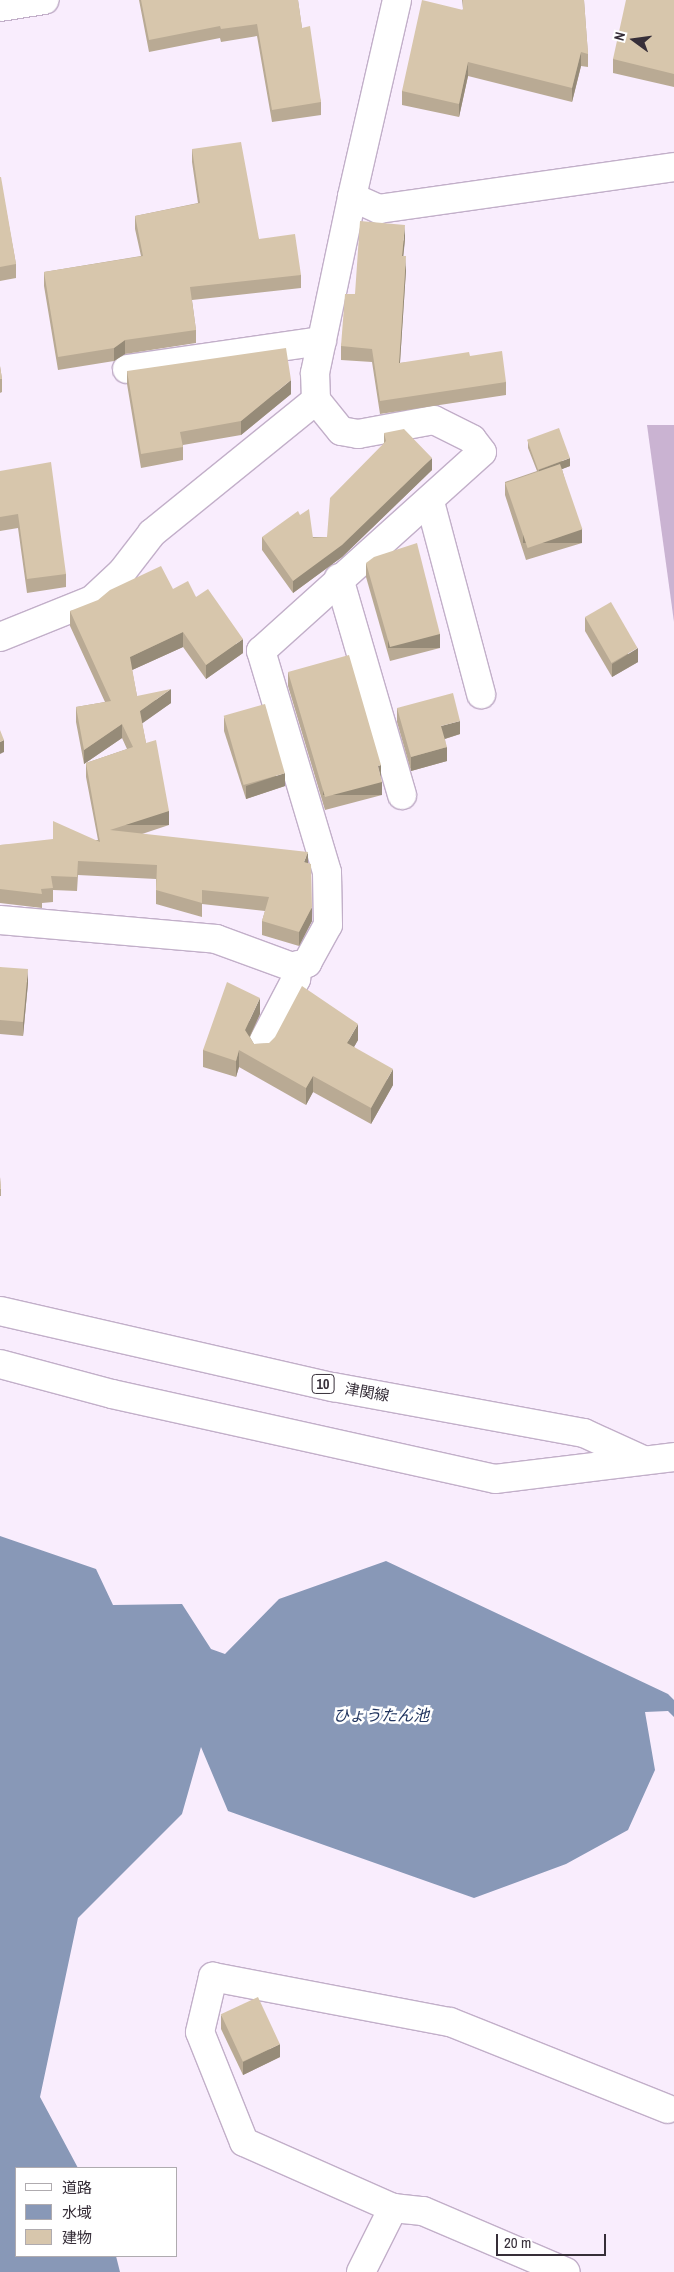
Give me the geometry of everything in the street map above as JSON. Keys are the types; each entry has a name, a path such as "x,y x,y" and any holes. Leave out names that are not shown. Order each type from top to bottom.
{"street":[{"path":"0,7 44,0"},
{"path":"0,920 216,939 292,967 307,963 328,925 327,872 261,651 339,578 430,502 482,452 472,439 434,420 358,434 340,431 316,400 315,373 352,196 397,0"},
{"path":"352,196 379,209 674,166"},
{"path":"127,369 322,342"},
{"path":"0,637 92,600 122,572 152,533 316,400"},
{"path":"430,502 481,694"},
{"path":"339,578 402,794"},
{"path":"261,1046 296,979 298,965"},
{"name":"津関線","path":"0,1311 334,1386 584,1433 643,1460"},
{"path":"0,1364 112,1394 494,1479 674,1457"},
{"path":"566,2272 423,2211 393,2208 244,2142 200,2032 213,1977 450,2022 667,2109"},
{"path":"361,2272 393,2208"}],"shaded area":[{"path":"647,425 674,425 674,622"}],"water":[{"name":"ひょうたん池","path":"0,1536 96,1569 113,1605 182,1604 211,1649 225,1654 279,1599 386,1561 668,1694 674,1700 674,1717 668,1711 645,1712 655,1770 628,1830 566,1864 474,1898 228,1811 201,1747 182,1814 78,1918 40,2097 77,2167 15,2167 15,2257 116,2257 120,2272 0,2272"}],"building":[{"path":"141,0 298,0 302,28 310,26 321,102 272,110 257,24 221,29 220,26 149,40"},
{"path":"422,0 463,10 463,0 584,0 588,54 581,52 572,88 468,62 459,104 402,91"},
{"path":"626,0 674,0 674,74 613,59"},
{"path":"241,142 259,239 295,234 301,275 190,287 196,330 125,340 114,348 58,357 44,272 143,256 135,216 200,203 192,149"},
{"path":"0,177 16,264 0,267"},
{"path":"360,221 405,225 402,256 406,256 399,363 469,352 470,356 502,351 506,382 380,401 372,349 341,346 345,294 355,294"},
{"path":"286,348 291,380 241,421 180,432 183,447 141,454 127,371"},
{"path":"559,428 570,458 538,470 527,440"},
{"path":"404,429 432,458 342,545 293,581 262,537 298,511 300,515 309,509 313,538 327,537 330,498 386,441 384,433"},
{"path":"51,462 66,574 27,579 18,514 0,517 0,471"},
{"path":"560,464 582,529 528,548 505,483"},
{"path":"417,543 440,634 390,647 366,563 374,557"},
{"path":"161,566 173,589 188,581 196,597 208,589 243,639 206,665 183,632 130,657 137,696 171,689 140,711 146,743 156,740 169,811 110,830 308,852 304,862 311,864 312,907 299,932 262,921 269,897 202,890 202,903 156,890 157,865 78,861 77,877 51,876 53,888 41,889 42,894 0,889 0,845 53,839 53,821 100,842 86,763 133,747 122,724 84,750 76,707 111,701 70,611 98,600 110,590"},
{"path":"611,602 638,648 612,663 585,617"},
{"path":"349,655 381,765 378,766 382,782 325,797 288,672"},
{"path":"453,693 460,721 441,726 447,747 411,757 397,708"},
{"path":"265,704 285,773 244,785 224,716"},
{"path":"0,730 4,740 0,742"},
{"path":"0,967 28,969 23,1022 0,1020"},
{"path":"227,982 260,998 245,1030 254,1044 269,1043 275,1037 302,986 358,1024 347,1043 393,1069 371,1108 313,1076 306,1088 239,1050 236,1061 203,1050"},
{"path":"258,1997 280,2044 243,2061 221,2014"}]}
